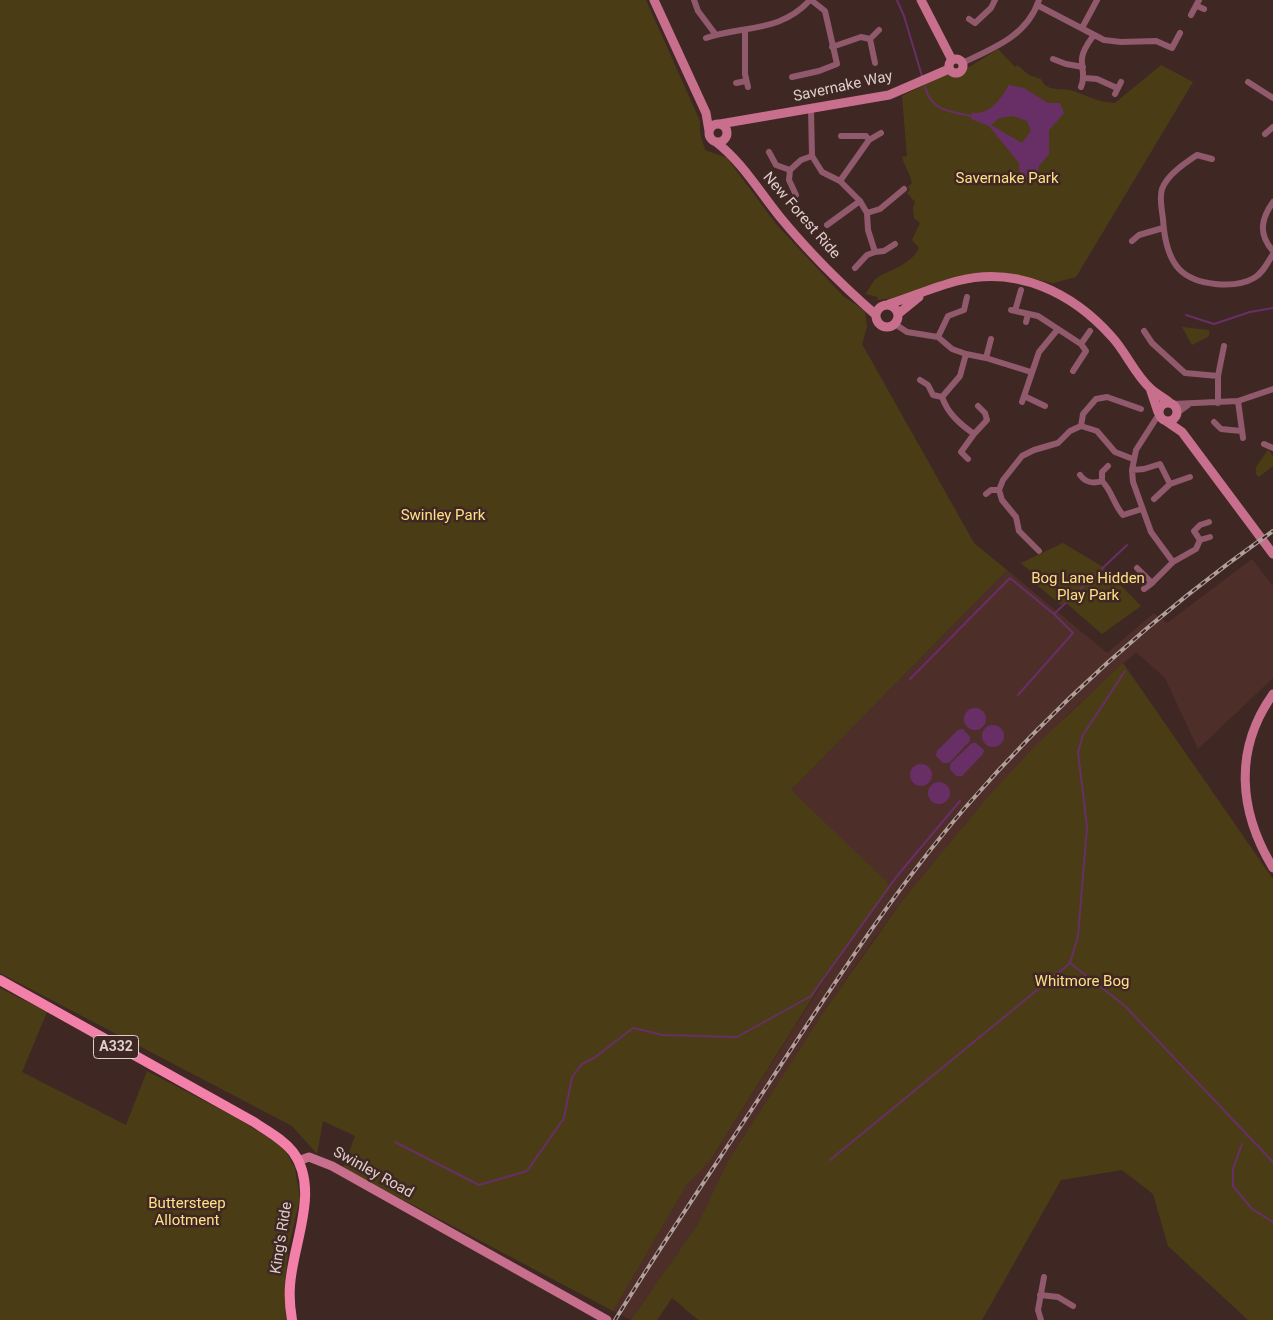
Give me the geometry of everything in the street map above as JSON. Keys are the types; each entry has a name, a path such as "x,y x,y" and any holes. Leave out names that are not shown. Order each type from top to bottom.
{"main road":[{"name":"New Forest Ride","path":"654,0 706,113 711,139 730,154 782,219 853,294 876,314 878,322 884,326 895,324"},
{"path":"921,0 951,65"},
{"name":"Savernake Way","path":"720,124 889,95 951,65 954,73 959,73 963,68 962,63"},
{"name":"New Forest Ride","path":"706,113 725,127 727,133"},
{"name":"Savernake Way","path":"727,133 739,122"},
{"path":"709,131 711,126 720,124"},
{"path":"716,142 722,141 727,133"},
{"path":"727,133 730,154"},
{"path":"876,314 885,305 957,280 1005,277 1052,289 1079,304 1114,339 1150,388 1162,417 1182,432 1272,553"},
{"path":"895,324 898,314 928,291"},
{"name":"New Forest Ride","path":"853,294 895,308 898,314"},
{"path":"1150,388 1171,403 1177,414 1182,432"},
{"path":"1162,417 1160,406 1171,403"},
{"path":"1162,417 1174,419 1177,414"},
{"path":"1273,694 1259,718 1250,739 1245,778 1247,809 1254,831 1273,868"},
{"name":"A332","path":"0,980 270,1132 292,1151 298,1161"},
{"name":"Swinley Road","path":"298,1161 309,1157 332,1166 607,1320"},
{"name":"King's Ride","path":"292,1320 290,1285 304,1200 304,1184 298,1161"}],"street":[{"path":"694,0 698,12 716,35"},
{"path":"706,38 784,21 800,12 811,0 825,11 837,64 819,71 792,77"},
{"path":"973,23 991,8 995,0"},
{"path":"1082,28 1098,0"},
{"path":"962,63 1012,38 1031,18 1038,3 1104,40 1121,42 1156,41 1172,48 1180,34"},
{"path":"1191,15 1198,3 1204,9"},
{"path":"736,83 747,84 745,30"},
{"path":"870,39 878,30"},
{"path":"1081,87 1085,78 1083,67 1084,50 1094,35"},
{"path":"832,47 861,37 870,39"},
{"path":"870,39 875,63"},
{"path":"1053,59 1083,67"},
{"path":"1085,78 1097,79 1116,91 1121,82"},
{"path":"1248,82 1273,98"},
{"path":"811,109 812,156 822,172 840,181 860,201 867,213 868,230 875,252"},
{"path":"1265,134 1273,127"},
{"path":"840,181 869,140 881,133"},
{"path":"841,136 866,136 869,140"},
{"path":"769,152 776,165 790,170"},
{"path":"1212,158 1197,155 1178,169 1162,188 1163,228 1169,254 1178,268 1186,274 1207,283 1223,285 1253,279 1261,272 1273,252 1266,243 1262,231 1264,214 1273,202"},
{"path":"796,195 789,180 790,170 801,160 812,156"},
{"path":"867,213 880,208 904,190"},
{"path":"827,225 860,201"},
{"path":"1132,241 1139,235 1163,228"},
{"path":"855,268 867,256 875,252 884,251 895,244"},
{"path":"1021,290 1013,311 1038,316 1081,344 1086,351 1073,370"},
{"path":"938,338 948,316 964,310 967,297"},
{"path":"1026,322 1028,314"},
{"path":"895,324 907,332 938,338 952,349 966,354 1031,372"},
{"path":"1045,406 1023,399 1039,352 1058,329"},
{"path":"1144,330 1152,343 1185,373 1218,376"},
{"path":"1081,344 1090,331"},
{"path":"986,358 991,339"},
{"path":"1218,403 1218,376 1224,346"},
{"path":"942,397 960,376 966,354"},
{"path":"920,380 928,385 933,395 942,397"},
{"path":"1171,403 1188,405 1238,402 1273,389"},
{"path":"942,397 946,406 959,423 974,434"},
{"path":"1081,426 1083,414 1096,399 1107,397 1141,409"},
{"path":"1214,422 1221,429 1242,434 1238,402"},
{"path":"1177,414 1188,405"},
{"path":"968,459 961,452 987,420 985,413 978,406"},
{"path":"1162,417 1142,439 1133,459 1132,470 1133,482 1151,532 1173,562"},
{"path":"1039,551 1019,531 1016,517 1002,500 999,490 1003,480 1022,456 1034,450 1058,444 1070,431 1081,426 1097,431 1115,452 1133,459"},
{"path":"1264,444 1272,446"},
{"path":"1132,470 1144,469 1160,464 1170,484"},
{"path":"1108,466 1102,472 1102,481 1112,491 1124,516 1142,509"},
{"path":"1080,475 1084,480 1094,483 1102,481"},
{"path":"1154,499 1170,484 1190,477"},
{"path":"986,494 991,490 999,490"},
{"path":"1200,540 1194,532 1196,528 1209,522"},
{"path":"1200,540 1210,538"},
{"path":"1144,589 1173,562 1196,549 1200,540"},
{"path":"1136,568 1152,583"},
{"path":"1041,1320 1038,1310 1044,1276"},
{"path":"1040,1295 1058,1297 1073,1306"}],"shaded area":[{"path":"1009,85 1024,88 1048,103 1060,103 1064,113 1049,130 1049,154 1039,166 1037,175 1020,178 1019,163 989,126 971,119 972,113 979,113 990,109","holes":["1013,116 1027,121 1031,131 1022,143 991,125 999,118"]},
{"path":"1252,559 1273,586 1273,678 1198,749 1165,678 1136,652 1070,712 985,800 902,901 872,942 825,1010 728,1161 698,1224 631,1320 613,1311 686,1186 713,1156 846,946 791,790 1007,570 1107,653 1154,613 1167,623"},
{"path":"975,708 983,711 986,719 983,727 975,730 967,727 964,719 967,711"},
{"path":"993,725 1001,728 1004,736 1001,744 993,747 985,744 982,736 985,728"},
{"path":"963,729 970,737 970,741 949,763 943,763 936,756 937,751 958,730"},
{"path":"972,743 976,743 984,750 983,754 962,776 956,776 950,769 950,764"},
{"path":"921,764 929,767 932,775 929,783 921,786 913,783 910,775 913,767"},
{"path":"939,782 947,785 950,793 947,801 939,804 931,801 928,793 931,785"}],"green space":[{"name":"Swinley Park","path":"0,0 646,0 700,121 700,133 705,150 727,158 776,224 843,296 865,311 867,327 862,344 974,543 1007,570 791,790 891,886 826,976 711,1159 686,1186 613,1311 343,1168 355,1136 323,1121 317,1154 292,1126 0,973"},
{"name":"Savernake Park","path":"998,49 1015,67 1017,65 1029,75 1041,79 1043,83 1051,88 1069,90 1108,102 1115,103 1161,65 1193,82 1076,277 1053,283 1004,273 944,280 907,296 877,300 878,297 866,294 874,281 905,263 919,248 912,240 920,223 914,218 913,207 915,202 907,193 910,190 908,187 912,183 902,157 907,156 902,96 946,74 949,75 971,66"},
{"path":"1182,327 1209,330 1209,336 1192,345"},
{"path":"1268,450 1273,456 1273,466 1259,477 1256,474 1256,467"},
{"name":"Bog Lane Hidden Play Park","path":"1063,543 1103,567 1141,606 1102,634 1065,602 1061,605 1032,581 1036,576 1021,563"},
{"name":"Whitmore Bog","path":"1123,663 1273,879 1273,1320 1248,1320 1168,1246 1153,1194 1122,1170 1061,1180 982,1320 699,1320 672,1298 657,1320 631,1320 698,1224 728,1161 825,1010 902,901 985,800 1034,747"},
{"name":"Buttersteep Allotment","path":"0,988 47,1012 22,1072 126,1125 147,1071 235,1117 283,1147 295,1168 300,1199 289,1245 285,1280 286,1320 0,1320"}],"waterway":[{"path":"897,0 904,16 922,76"},
{"path":"925,87 928,95 937,106 971,116"},
{"path":"1186,315 1214,324 1250,312 1273,308"},
{"path":"1018,695 1073,633 1054,614 1127,545"},
{"path":"910,679 1010,578 1054,614"},
{"path":"830,1160 1070,963 1078,936 1087,827 1078,752 1083,735 1125,671"},
{"path":"395,1142 479,1185 527,1171 564,1118 572,1077 582,1064 594,1058 633,1028 663,1035 737,1037 811,996 897,876 960,801"},
{"path":"1070,963 1125,1006 1273,1162"},
{"path":"1242,1144 1233,1169 1233,1186 1252,1209 1273,1222"}],"railway":[{"path":"615,1320 863,941 912,874 964,809 1034,733 1110,661 1190,593 1273,531"}]}
